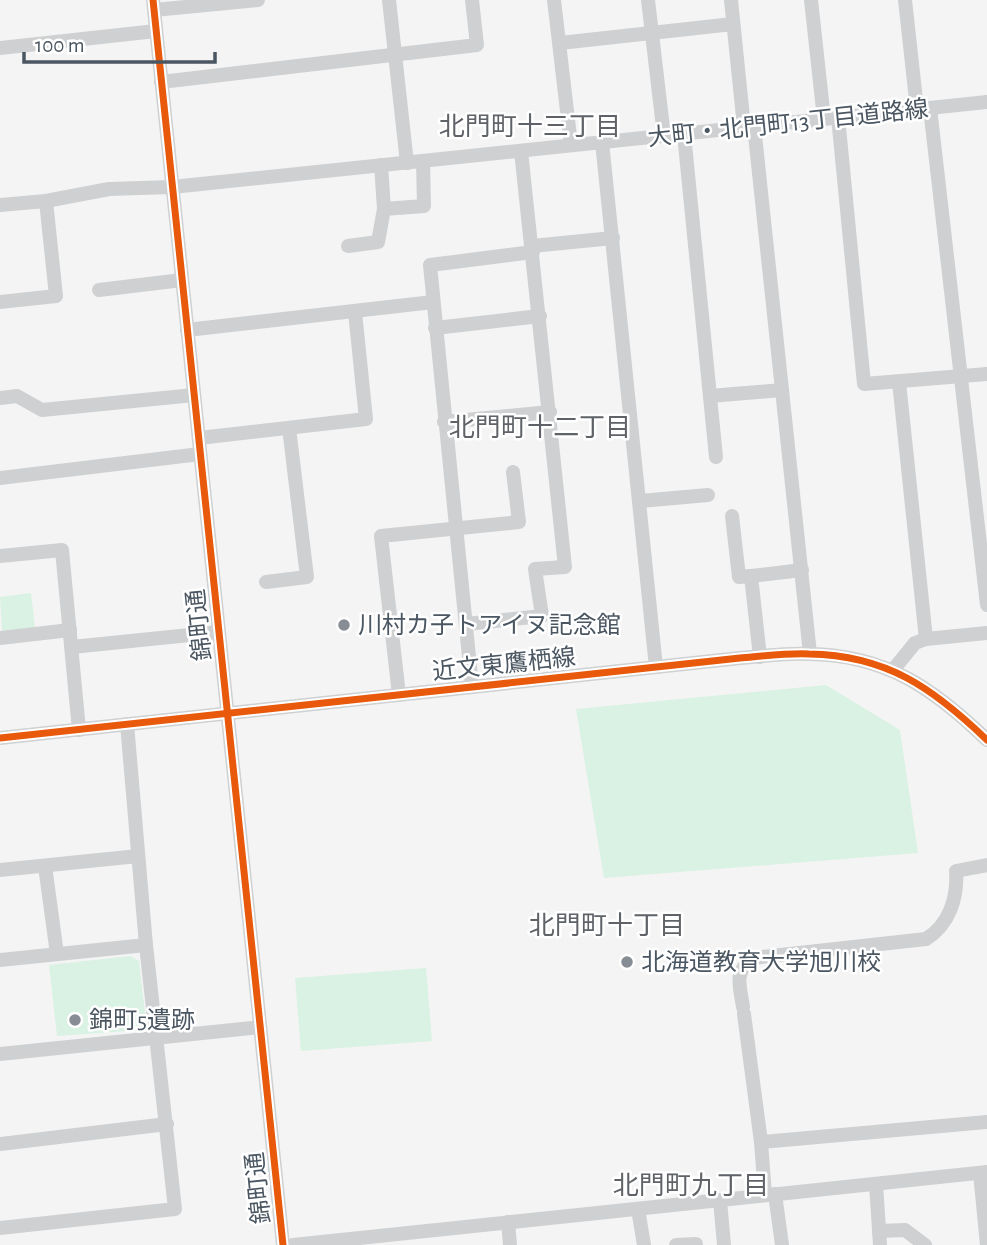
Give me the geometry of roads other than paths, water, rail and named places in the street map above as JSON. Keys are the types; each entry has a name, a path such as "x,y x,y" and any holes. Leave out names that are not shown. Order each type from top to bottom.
{"street":[{"path":"153,5 258,0"},
{"path":"389,0 407,163"},
{"path":"161,82 477,45 472,0"},
{"path":"554,0 571,145"},
{"path":"649,0 664,136"},
{"path":"731,0 782,390 810,653"},
{"path":"811,0 831,118 864,384 987,374"},
{"path":"905,0 961,376 987,605"},
{"name":"錦町通","path":"153,5 283,1245"},
{"path":"559,43 733,24"},
{"path":"0,48 156,31"},
{"name":"大町・北門町13丁目道路線","path":"0,205 46,201 109,190 172,187 987,102"},
{"path":"684,134 716,457"},
{"path":"602,142 656,667"},
{"path":"466,624 542,616 535,569 565,567 521,151"},
{"path":"384,209 424,206 422,161"},
{"path":"348,246 378,242 384,209 381,165"},
{"path":"0,302 56,296 46,201"},
{"path":"472,687 430,265 613,238"},
{"path":"99,290 182,280"},
{"path":"187,330 433,302"},
{"path":"199,438 366,419 355,312"},
{"path":"435,328 540,316"},
{"path":"899,382 926,639"},
{"path":"710,396 782,390"},
{"path":"0,398 17,396 42,410 194,395"},
{"path":"444,422 550,411"},
{"path":"266,582 307,578 289,428"},
{"path":"0,478 200,454"},
{"path":"399,695 381,536 519,522 513,472"},
{"path":"640,501 708,495"},
{"path":"732,516 740,577 802,570"},
{"path":"0,556 62,550 79,730"},
{"path":"751,576 760,657"},
{"path":"0,638 70,630"},
{"path":"72,647 219,632"},
{"path":"893,670 915,643 926,639 987,633"},
{"name":"近文東鷹栖線","path":"0,738 656,667 810,653 853,659 893,670 924,686 953,708 987,740"},
{"path":"0,1228 175,1209 146,945 127,724"},
{"path":"0,870 138,856"},
{"path":"782,1245 761,1142 739,975 742,966 753,958 926,939 939,931 947,918 957,888 956,871 987,865"},
{"path":"46,866 57,954"},
{"path":"0,960 146,945"},
{"path":"0,1054 260,1027"},
{"path":"761,1142 987,1122"},
{"path":"0,1144 167,1124"},
{"path":"293,1245 419,1238 508,1222 984,1173 987,1245"},
{"path":"876,1184 880,1238 905,1230 925,1245"},
{"path":"720,1200 724,1245"},
{"path":"638,1209 644,1245"},
{"path":"508,1222 510,1245"},
{"path":"676,1245 696,1244"}],"place":[{"name":"川村カ子トアイヌ記念館","path":"344,625"},
{"name":"北海道教育大学旭川校","path":"627,962"},
{"name":"錦町5遺跡","path":"75,1020"}],"district":[{"name":"北門町十三丁目","path":"530,126"},
{"name":"北門町十二丁目","path":"540,427"},
{"name":"北門町十丁目","path":"607,925"},
{"name":"北門町九丁目","path":"691,1185"}]}
